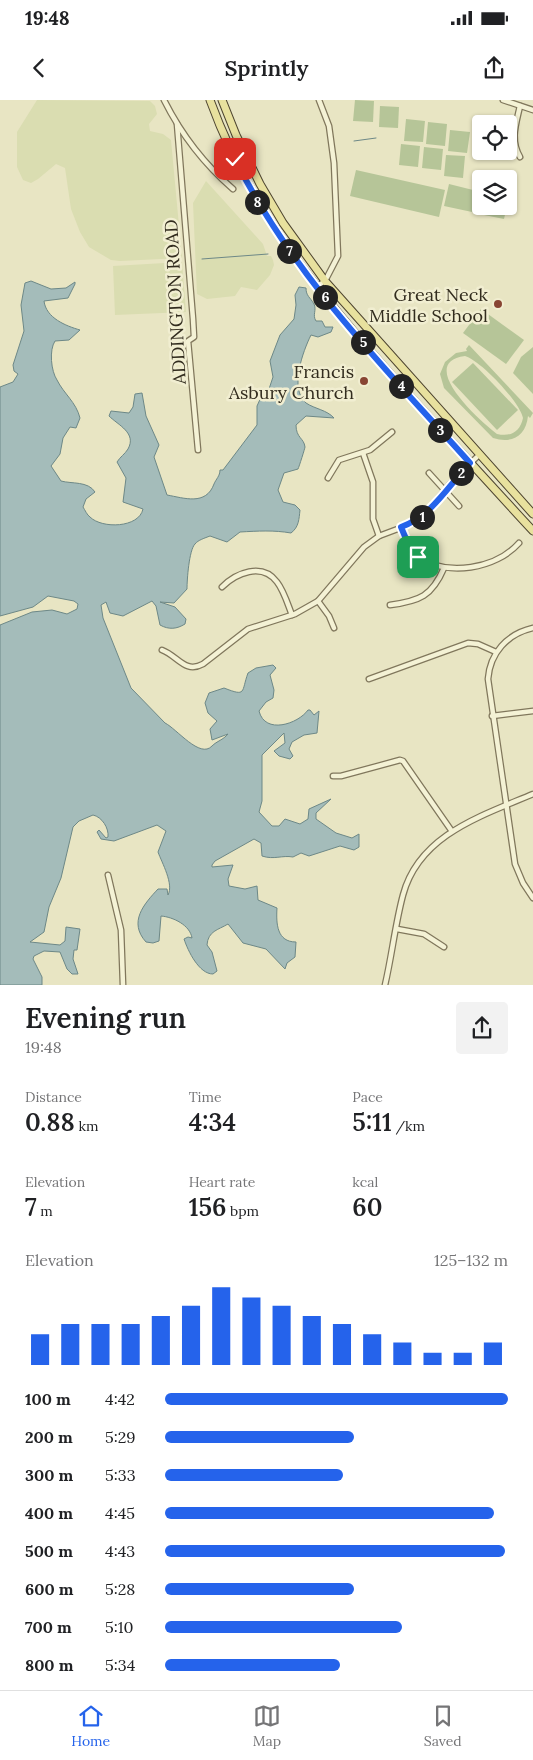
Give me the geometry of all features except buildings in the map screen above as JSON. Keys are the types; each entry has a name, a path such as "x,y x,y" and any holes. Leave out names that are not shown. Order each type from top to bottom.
{"main road":[{"path":"210,100 218,123 252,194 276,233 316,287 470,463 533,531"},
{"path":"222,100 236,136 260,184 283,223 325,281 533,514"}],"street":[{"path":"164,100 177,124 202,158 233,189"},
{"path":"316,287 325,281 338,256 334,163 330,126 319,100"},
{"path":"503,100 533,110"},
{"path":"520,106 514,138 515,148 520,156"},
{"name":"ADDINGTON ROAD","path":"177,124 193,319 194,337 188,340 198,450"},
{"path":"328,478 339,460 363,453 377,446 392,432"},
{"path":"363,453 373,482 373,519 379,536"},
{"path":"162,650 185,666 196,667 203,664 248,630 292,615 318,601 334,584 358,552 379,536 415,522 426,513 479,455"},
{"path":"429,472 459,506"},
{"path":"401,527 409,546 418,557 444,568 465,569 481,564 513,550 519,543"},
{"path":"390,605 405,603 428,594 436,586 444,568"},
{"path":"222,587 230,578 243,573 265,572 277,582 292,615"},
{"path":"318,601 334,628"},
{"path":"533,628 512,637 496,652 490,666 488,680 515,864 522,883 533,898"},
{"path":"369,679 468,643 478,644 496,652"},
{"path":"492,716 533,711"},
{"path":"333,776 342,776 400,760 403,761 451,830"},
{"path":"385,985 404,894 413,870 428,850 451,830 533,794"},
{"path":"108,875 121,930 123,985"},
{"path":"397,929 424,934 444,948"}],"green space":[{"path":"37,100 150,101 155,106 157,114 149,124 150,131 163,134 171,140 182,258 111,260 89,247 80,232 71,209 65,168 56,164 31,183 23,180 17,167 17,132"},
{"path":"355,100 374,101 373,122 353,121"},
{"path":"380,106 399,107 398,128 379,127"},
{"path":"406,119 425,121 423,142 404,141"},
{"path":"428,122 447,124 445,146 426,144"},
{"path":"450,130 470,132 467,153 448,151"},
{"path":"401,144 420,146 418,167 399,165"},
{"path":"424,147 443,149 441,170 422,168"},
{"path":"446,155 465,156 463,178 444,176"},
{"path":"356,170 445,190 439,217 350,196"},
{"path":"206,181 263,244 267,256 271,256 273,260 274,265 270,275 257,290 241,287 235,296 207,299 197,294 193,203"},
{"path":"449,184 472,190 472,212 444,206"},
{"path":"484,215 505,215 504,219"},
{"path":"182,262 186,312 115,315 113,266"},
{"path":"481,309 524,340 506,364 463,333"},
{"path":"469,345 533,413 530,418 528,416 524,429 517,437 506,440 493,438 444,388 440,374 445,362 456,353 467,351 466,349","holes":["465,356 472,359 498,382 520,411 523,418 522,423 511,434 497,434 478,418 456,393 449,381 447,369 451,361"]},
{"path":"533,347 533,394 513,373 521,357"},
{"path":"473,363 518,410 497,430 452,382"}],"water":[{"path":"31,281 51,289 66,288 75,282 68,298 44,301 48,312 53,317 63,324 80,330 69,340 55,341 53,345 53,371 60,385 76,407 80,418 76,428 70,427 63,438 60,454 51,466 61,481 84,484 92,488 95,492 86,499 83,507 89,516 96,521 111,525 120,525 135,520 143,509 123,502 126,478 117,462 128,449 130,438 125,430 109,416 111,411 129,413 133,407 135,394 142,393 146,416 159,445 154,457 167,495 187,499 200,498 210,491 219,476 220,470 223,470 257,425 257,406 262,395 269,389 273,377 270,361 280,335 294,319 295,295 299,287 306,288 307,295 315,306 314,317 316,321 322,321 325,327 333,327 331,332 318,337 311,335 304,350 299,370 298,389 301,397 306,403 328,413 334,418 306,416 296,425 297,433 305,448 298,469 284,473 278,490 283,502 295,505 300,510 298,523 294,531 291,533 272,531 240,532 227,542 210,536 196,543 190,559 187,589 174,603 160,602 175,607 186,619 185,624 179,627 170,628 160,625 156,606 152,601 123,616 110,613 106,602 101,605 103,618 131,688 165,723 188,742 201,749 207,749 228,734 212,740 210,729 217,721 208,713 205,703 209,693 224,688 236,692 242,691 248,673 256,668 273,665 276,668 270,675 274,690 273,698 266,702 259,711 262,718 268,723 282,725 297,719 308,710 314,715 319,711 317,733 304,735 292,742 289,749 293,756 290,759 279,756 274,751 285,743 284,733 262,755 262,801 259,812 272,826 279,826 285,819 300,824 308,819 309,809 331,799 316,813 316,819 336,833 352,838 359,834 359,847 354,850 340,846 309,856 301,853 293,857 270,858 262,856 261,843 254,839 215,861 212,865 212,867 233,865 228,879 229,886 245,889 257,886 258,900 277,908 277,920 281,935 285,939 296,942 295,957 287,963 285,969 266,949 243,943 228,924 214,931 208,940 207,945 212,952 217,971 213,974 203,970 195,961 184,939 192,938 191,933 176,920 161,916 159,941 153,943 146,942 138,927 140,914 143,907 158,889 167,889 168,895 170,885 158,852 166,831 157,825 114,841 101,839 97,832 99,830 106,838 108,837 107,830 102,820 93,815 79,821 73,827 61,878 49,907 44,932 30,942 60,945 65,941 66,927 80,929 77,950 74,950 73,959 78,974 72,974 67,969 60,952 44,951 34,956 33,959 42,977 42,985 0,985 0,625 32,612 52,610 67,614 77,609 78,604 74,601 48,596 33,607 0,616 0,387 13,382 18,374 14,371 13,365 24,331 21,305 25,283"}],"waterway":[{"path":"354,141 376,138"},
{"path":"202,259 268,254"}],"place":[{"name":"Great Neck Middle School","path":"498,304"},
{"name":"Francis Asbury Church","path":"364,381"}],"route":[{"path":"235,159 252,194 276,233 316,287 362,342 470,463 455,478 432,508 415,522 401,527 409,546 418,557"}]}
